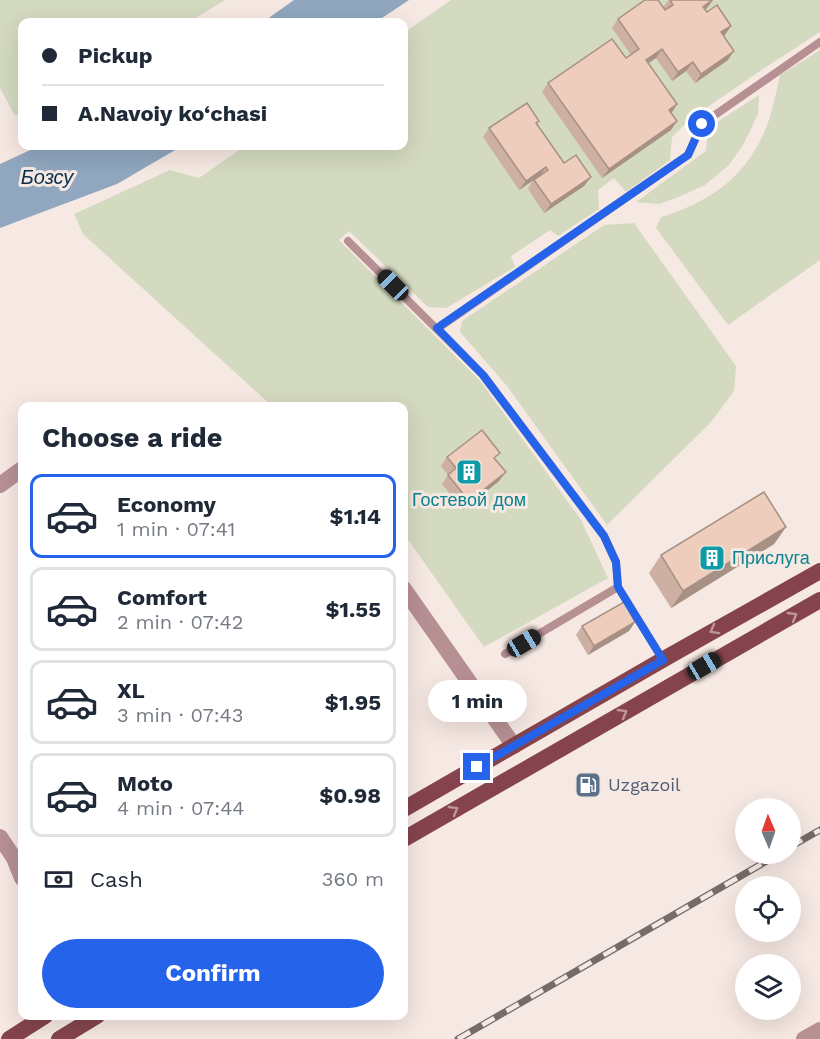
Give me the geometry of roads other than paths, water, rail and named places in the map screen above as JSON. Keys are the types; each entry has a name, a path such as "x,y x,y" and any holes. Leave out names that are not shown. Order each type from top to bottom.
{"main road":[{"path":"408,807 820,571"},
{"path":"408,837 820,600"},
{"path":"667,657 685,677"},
{"path":"9,1039 39,1020"},
{"path":"59,1039 90,1020"}],"street":[{"path":"0,485 18,472"},
{"path":"408,595 514,746"},
{"path":"0,837 18,868"},
{"path":"804,1039 820,1030"}],"lane":[{"path":"437,328 688,155 702,124 820,42"},
{"path":"348,241 483,375 604,536 616,562 618,587 667,657"},
{"path":"505,654 618,587"}],"water":[{"path":"294,0 409,0 382,18 269,18"},
{"name":"Бозсу","path":"30,150 175,150 117,184 0,228 0,164"}],"railway":[{"path":"801,841 820,830"},
{"path":"458,1039 762,864"}],"place":[{"name":"Гостевой дом","path":"469,472"},
{"name":"Прислуга","path":"712,558"},
{"name":"Uzgazoil","path":"588,785"}]}
